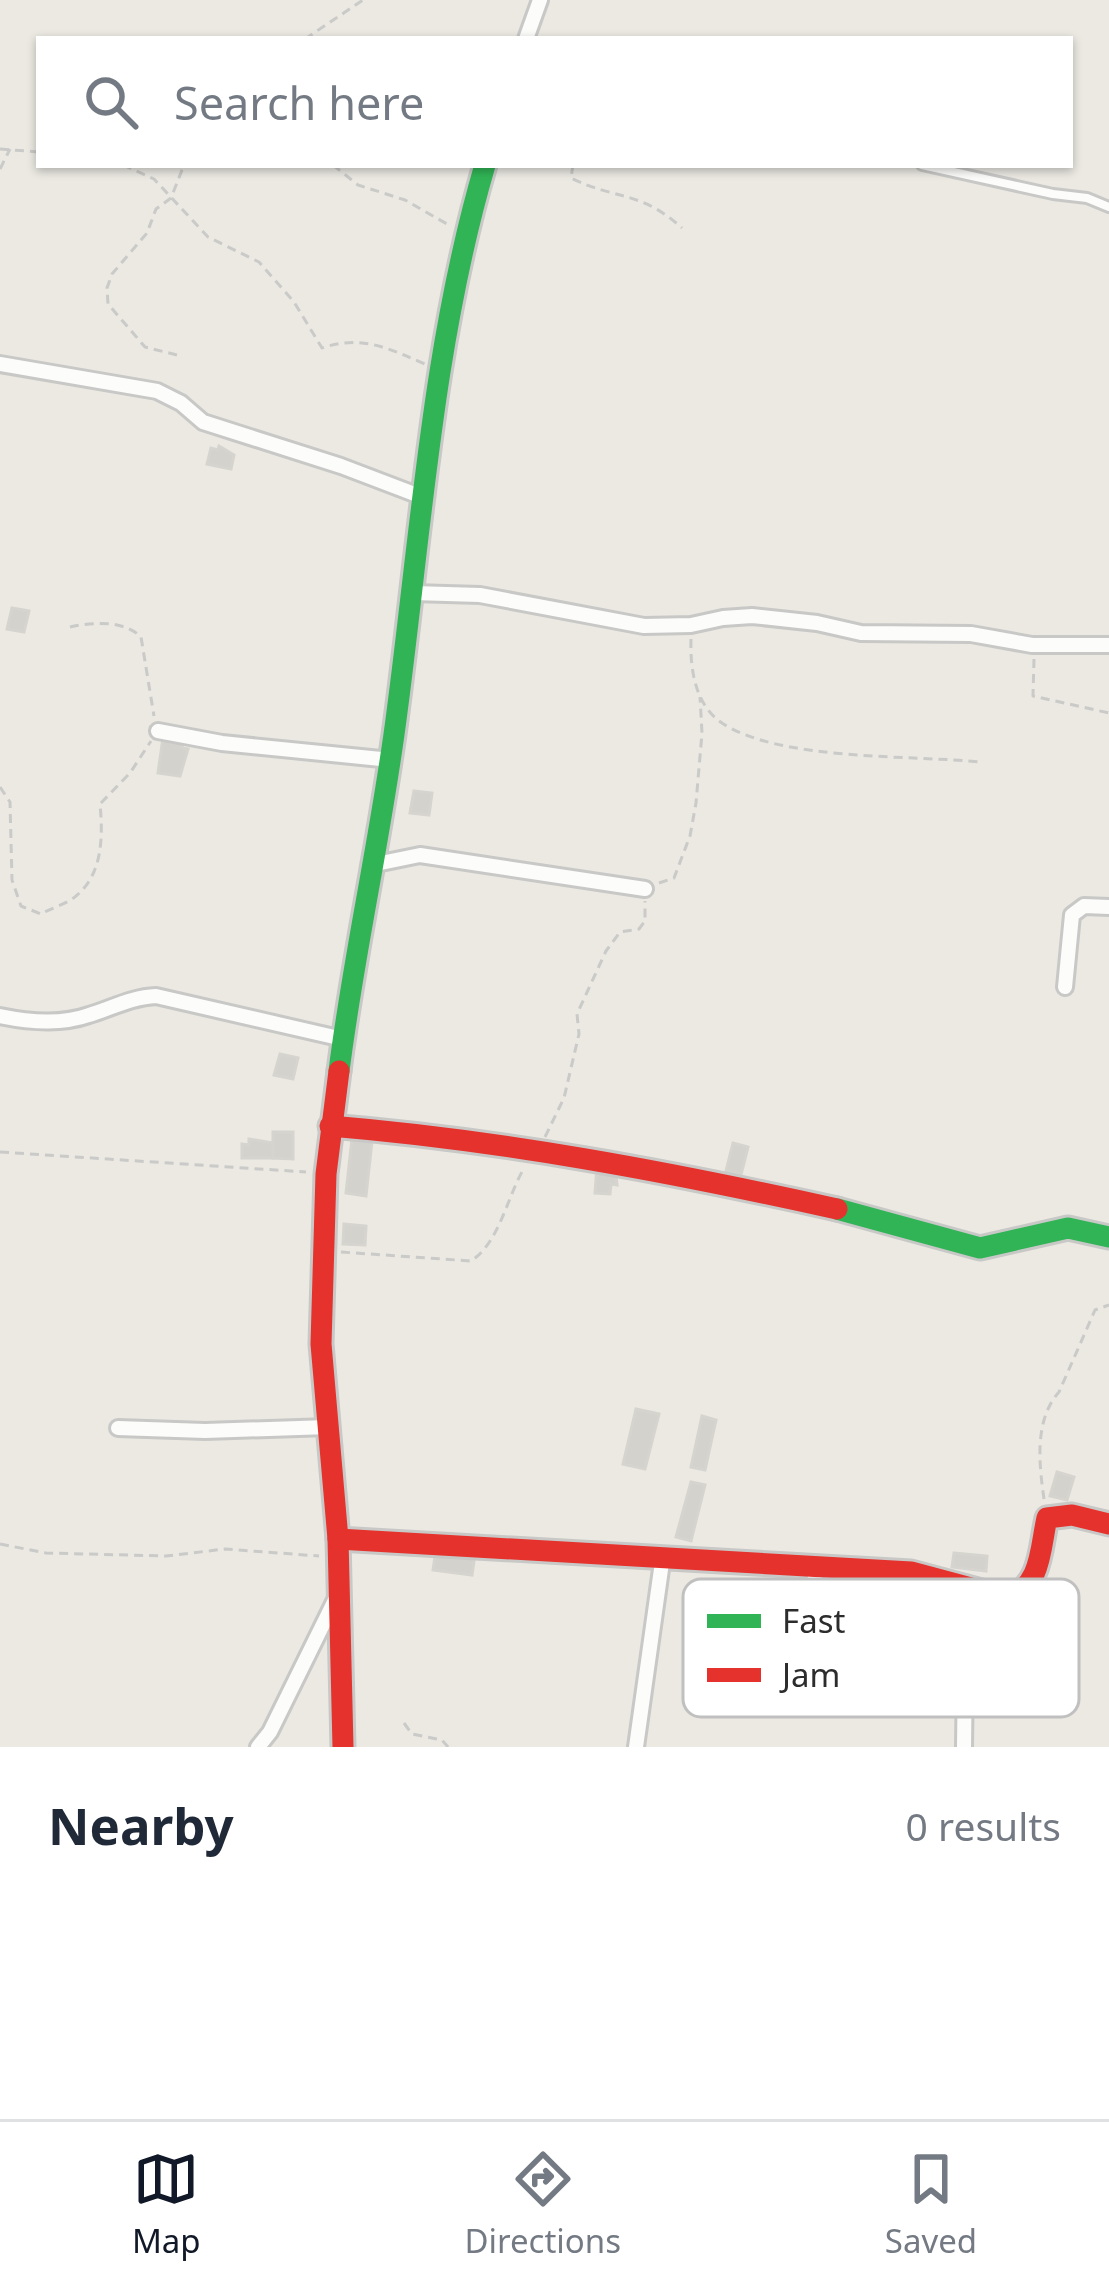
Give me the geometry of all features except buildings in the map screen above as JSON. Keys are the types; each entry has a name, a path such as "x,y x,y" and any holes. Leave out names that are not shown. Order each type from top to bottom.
{"street":[{"path":"527,36 540,0"},
{"path":"343,1747 338,1550 321,1344 330,1126 376,864 443,371 466,230 484,168"},
{"path":"0,364 157,391 182,403 203,422 341,466 425,499"},
{"path":"413,593 480,595 644,626 692,625 723,617 782,618 861,633 971,634 1032,645 1109,645"},
{"path":"158,731 222,743 391,760"},
{"path":"376,864 420,855 645,889"},
{"path":"1065,987 1072,915 1084,906 1109,907"},
{"path":"0,1016 69,1020 156,996 343,1040"},
{"path":"330,1126 538,1151 754,1190 859,1213 980,1248 1068,1228 1109,1237"},
{"path":"118,1428 328,1427"},
{"path":"1032,1579 1047,1518 1072,1515 1109,1524"},
{"path":"338,1550 662,1556 911,1572 937,1579"},
{"path":"636,1747 662,1556"},
{"path":"815,1579 816,1567"},
{"path":"258,1747 270,1732 338,1594"},
{"path":"964,1717 964,1747"}],"lane":[{"path":"935,168 1087,198 1109,207"}],"path":[{"path":"309,36 363,0"},
{"path":"0,148 36,152"},
{"path":"0,170 10,149"},
{"path":"130,168 154,179 208,237 259,262 294,302 322,348 346,340 382,344 443,371"},
{"path":"177,355 145,347 108,304 107,288 112,274 135,253 156,209 171,197 183,168"},
{"path":"337,168 358,185 405,200 466,230"},
{"path":"573,168 571,178 644,201 682,228"},
{"path":"0,788 10,802 12,880 22,906 40,914 77,896 97,865 104,837 100,804 158,731 141,638 134,629 93,622 70,627"},
{"path":"322,1252 471,1261 481,1255 564,1098 579,1034 577,1014 606,951 620,932 640,928 645,921 645,889 674,878 690,836 702,733 691,662 692,625"},
{"path":"1032,645 1033,696 1109,713"},
{"path":"700,697 720,722 794,748 980,762"},
{"path":"0,1152 326,1174"},
{"path":"1047,1518 1038,1458 1049,1403 1059,1392 1095,1310 1109,1305"},
{"path":"0,1544 46,1553 166,1556 338,1550"},
{"path":"404,1724 412,1734 442,1740 448,1747"}],"traffic: fast":[{"path":"339,1071 391,757 441,368 484,168"},
{"path":"837,1209 980,1248 1068,1228 1109,1237"}],"traffic: jam":[{"path":"339,1071 326,1174 321,1344 338,1539 343,1747"},
{"path":"330,1126 585,1159 837,1209"},
{"path":"1031,1579 1047,1518 1072,1515 1109,1524"},
{"path":"338,1539 911,1572 937,1579"}]}
